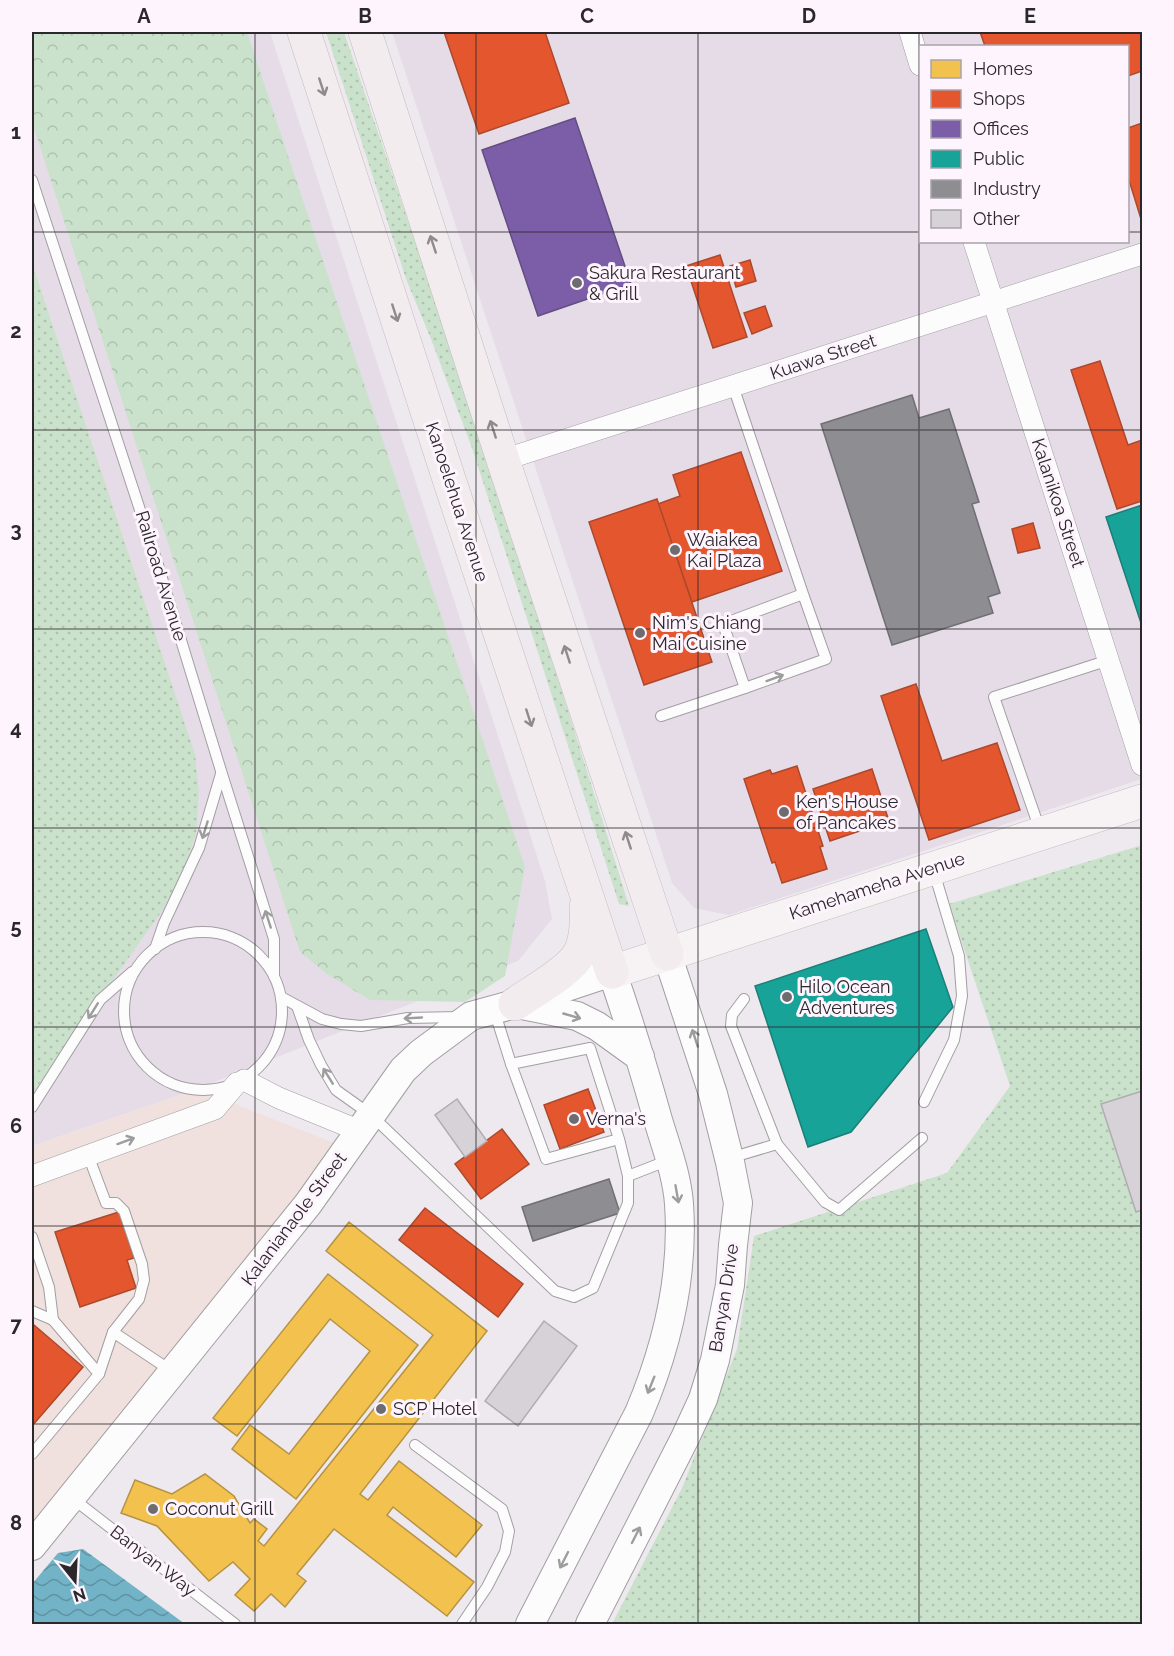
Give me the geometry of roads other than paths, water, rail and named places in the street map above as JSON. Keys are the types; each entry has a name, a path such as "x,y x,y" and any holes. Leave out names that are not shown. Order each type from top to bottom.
{"highway":[{"name":"Kanoelehua Avenue","path":"304,32 612,972"},
{"path":"365,32 503,460 667,954"},
{"path":"493,1010 567,968 578,956 582,948 585,926 586,893"}],"main road":[{"name":"Kamehameha Avenue","path":"612,972 1143,801"}],"street":[{"path":"910,32 919,59"},
{"name":"Kalanikoa Street","path":"974,243 1143,765"},
{"name":"Kuawa Street","path":"503,460 1143,254"},
{"name":"Banyan Drive","path":"591,1624 703,1398 715,1360 730,1285 738,1203 713,1094 667,954"},
{"path":"530,1624 639,1413 653,1380 672,1310 677,1275 679,1203 670,1160 612,972"},
{"name":"Kalanianaole Street","path":"39,1533 72,1498 309,1204 404,1070 421,1053 493,1010 612,972"},
{"path":"493,1010 577,1016 597,1026 640,1057"},
{"path":"32,1176 215,1109 241,1081 279,1098 365,1123"}],"lane":[{"name":"Railroad Avenue","path":"32,180 158,565 274,939 274,976"},
{"path":"661,716 826,659 733,386"},
{"path":"745,688 723,624 803,594"},
{"path":"1041,834 994,697 1109,660"},
{"path":"155,949 164,923 199,848 222,774"},
{"path":"924,1102 954,1040 962,996 958,956 934,869"},
{"path":"32,1107 100,1000 134,970 150,951 170,938 194,932 218,933 238,940 256,952 270,968 279,987 283,1008 281,1029 273,1049 261,1066 241,1081 224,1088 203,1091 179,1088 157,1077 140,1060 128,1039 123,1016 125,992 134,970"},
{"path":"281,997 322,1019 361,1026 408,1018 493,1010 546,1159 619,1139"},
{"path":"744,999 732,1016 731,1026 777,1144 825,1202 839,1210 922,1138"},
{"path":"297,1006 321,1065 336,1090 365,1123 555,1291 574,1297 593,1288 628,1203 628,1176 619,1139 590,1048 511,1064"},
{"path":"729,1158 777,1144"},
{"path":"32,1454 99,1374 113,1332 139,1299 144,1280 142,1264 124,1211 116,1203 106,1203 88,1155"},
{"path":"628,1176 670,1160"},
{"path":"32,1237 50,1287 53,1320"},
{"path":"32,1311 53,1320 99,1374"},
{"path":"113,1332 173,1372"},
{"path":"415,1445 502,1509 509,1531 506,1552 487,1587 462,1624"},
{"name":"Banyan Way","path":"72,1498 235,1624"}],"water":[{"path":"83,1549 185,1624 32,1624 32,1584 58,1553"}],"place":[{"name":"Sakura Restaurant & Grill","path":"577,283"},
{"name":"Waiakea Kai Plaza","path":"675,550"},
{"name":"Nim's Chiang Mai Cuisine","path":"640,633"},
{"name":"Ken's House of Pancakes","path":"784,812"},
{"name":"Hilo Ocean Adventures","path":"787,997"},
{"name":"Verna's","path":"574,1119"},
{"name":"SCP Hotel","path":"381,1409"},
{"name":"Coconut Grill","path":"153,1509"}]}
